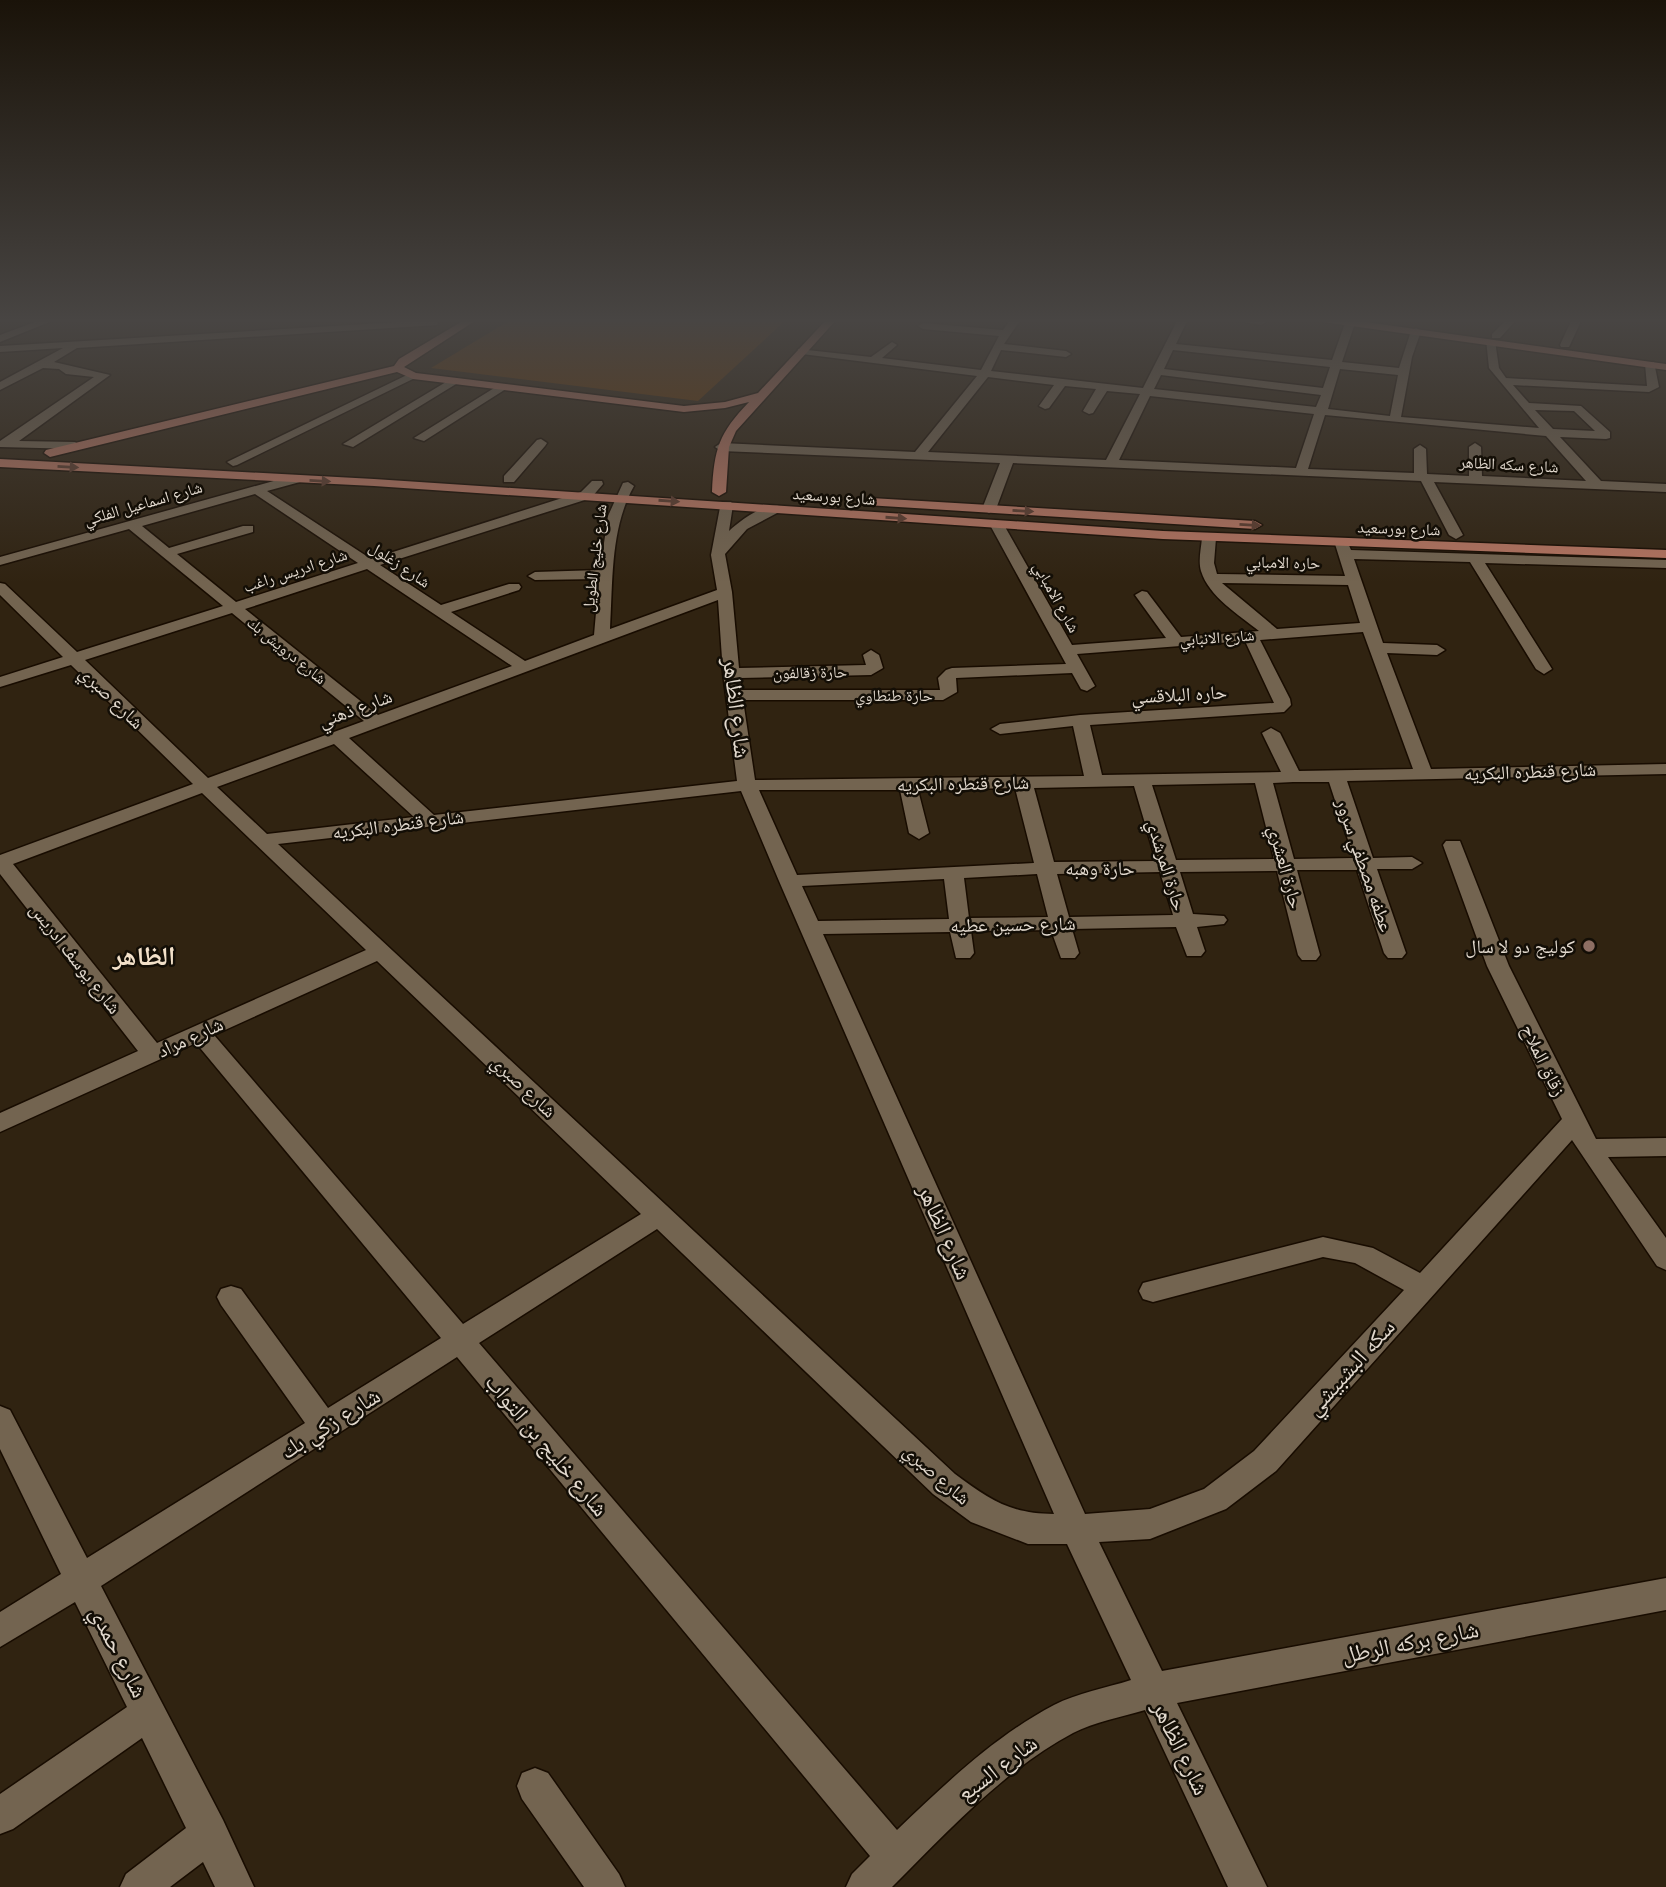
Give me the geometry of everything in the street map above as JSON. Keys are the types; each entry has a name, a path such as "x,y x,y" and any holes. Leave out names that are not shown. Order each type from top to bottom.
{"main road":[{"path":"50,453 236,407"},
{"path":"655,407 711,407"},
{"path":"719,492 721,447 731,427 750,407"},
{"name":"شارع بورسعيد","path":"1,455 50,453 233,462 509,479 591,490"},
{"name":"شارع بورسعيد","path":"1,455 295,479 746,493"},
{"name":"شارع بورسعيد","path":"623,491 774,509 1344,549 1666,554"},
{"name":"شارع بورسعيد","path":"854,500 1335,530 1666,541"}],"street":[{"path":"1,455 63,407"},
{"path":"233,462 348,407"},
{"path":"349,444 411,407"},
{"path":"420,438 470,407"},
{"path":"919,455 958,407"},
{"path":"1089,411 1091,407"},
{"path":"1111,463 1139,407"},
{"path":"1285,407 1551,434 1606,435 1577,408 1553,407"},
{"path":"1301,472 1323,407"},
{"path":"1395,420 1397,407"},
{"path":"1527,407 1597,485"},
{"path":"509,479 541,443"},
{"path":"1,455 75,446"},
{"name":"شارع سكه الظاهر","path":"721,447 1666,488"},
{"path":"1475,447 1476,480"},
{"path":"1420,449 1423,477 1456,535"},
{"path":"989,509 1007,459"},
{"name":"شارع اسماعيل الفلكي","path":"0,561 295,479"},
{"path":"1651,488 1666,504"},
{"name":"شارع زغلول","path":"257,490 524,667"},
{"name":"شارع ادريس راغب","path":"0,682 369,565 591,490"},
{"name":"شارع خليج الطويل","path":"602,638 607,574 623,491"},
{"name":"شارع الظاهر","path":"726,505 718,555 725,592 732,684 747,785 1076,1529 1248,1887"},
{"path":"718,555 738,529 774,509"},
{"name":"شارع درويش بك","path":"132,524 376,722"},
{"name":"شارع الامبابي","path":"997,525 1087,686"},
{"path":"167,553 248,529"},
{"path":"1209,538 1207,569 1211,578 1219,589 1272,633"},
{"path":"1344,549 1369,627 1424,774"},
{"name":"شارع بورسعيد","path":"1344,549 1666,564"},
{"path":"1474,557 1544,668"},
{"path":"535,576 607,574"},
{"name":"حاره الامبابي","path":"1211,578 1354,581"},
{"name":"شارع صبري","path":"0,587 205,786 944,1484 982,1512 1028,1529 1076,1529"},
{"path":"438,611 514,587"},
{"name":"شارع ذهني","path":"0,862 725,592"},
{"path":"1142,595 1177,640"},
{"name":"شارع الانبابي","path":"1066,650 1369,627"},
{"name":"حاره البلاقسي","path":"1000,729 1080,720 1279,708 1283,705 1282,699 1250,635"},
{"path":"1377,648 1437,650"},
{"name":"حارة زقالفون","path":"732,684 872,670 875,668 871,655"},
{"name":"حارة طنطاوي","path":"732,684 943,695 949,692 947,678 952,673 1076,668"},
{"path":"1080,720 1094,780"},
{"path":"1271,733 1293,777"},
{"path":"337,737 428,820"},
{"name":"شارع قنطره البكريه","path":"263,840 747,785 908,785 1666,769"},
{"name":"عطفه مصطفي سرور","path":"1336,776 1395,953"},
{"name":"حارة العشري","path":"1263,778 1309,955"},
{"name":"حارة المرشدي","path":"1141,779 1194,951"},
{"path":"1023,782 1068,953"},
{"path":"908,785 919,833"},
{"name":"زقاق الملاح","path":"1453,845 1498,966 1575,1121 1589,1148 1666,1259"},
{"name":"شارع يوسف ادريس","path":"0,862 153,1054"},
{"name":"حارة وهبه","path":"789,881 1045,868 1286,867 1412,863"},
{"path":"953,871 963,953"},
{"name":"شارع حسين عطيه","path":"810,928 1217,920"},
{"name":"شارع مراد","path":"0,1123 381,951"},
{"name":"شارع خليج بن التواب","path":"200,1032 895,1857"},
{"name":"سكه البشبيشي","path":"1076,1529 1150,1524 1215,1499 1265,1461 1575,1121"},
{"path":"1589,1148 1666,1147"},
{"name":"شارع زكي بك","path":"0,1631 659,1215"},
{"path":"1153,1291 1322,1247 1348,1248 1373,1257 1423,1287"},
{"path":"231,1297 324,1426"},
{"name":"شارع حمدي","path":"0,1419 235,1887"},
{"name":"شارع بركه الرطل","path":"1154,1690 1666,1594"},
{"name":"شارع السبع","path":"864,1887 951,1803 1007,1757 1065,1718 1154,1690"},
{"path":"0,1816 149,1712"},
{"path":"535,1786 606,1887"},
{"path":"139,1887 210,1833"}],"place":[{"name":"كوليج دو لا سال","path":"1589,946"}],"district":[{"name":"الظاهر","path":"144,956"}]}
